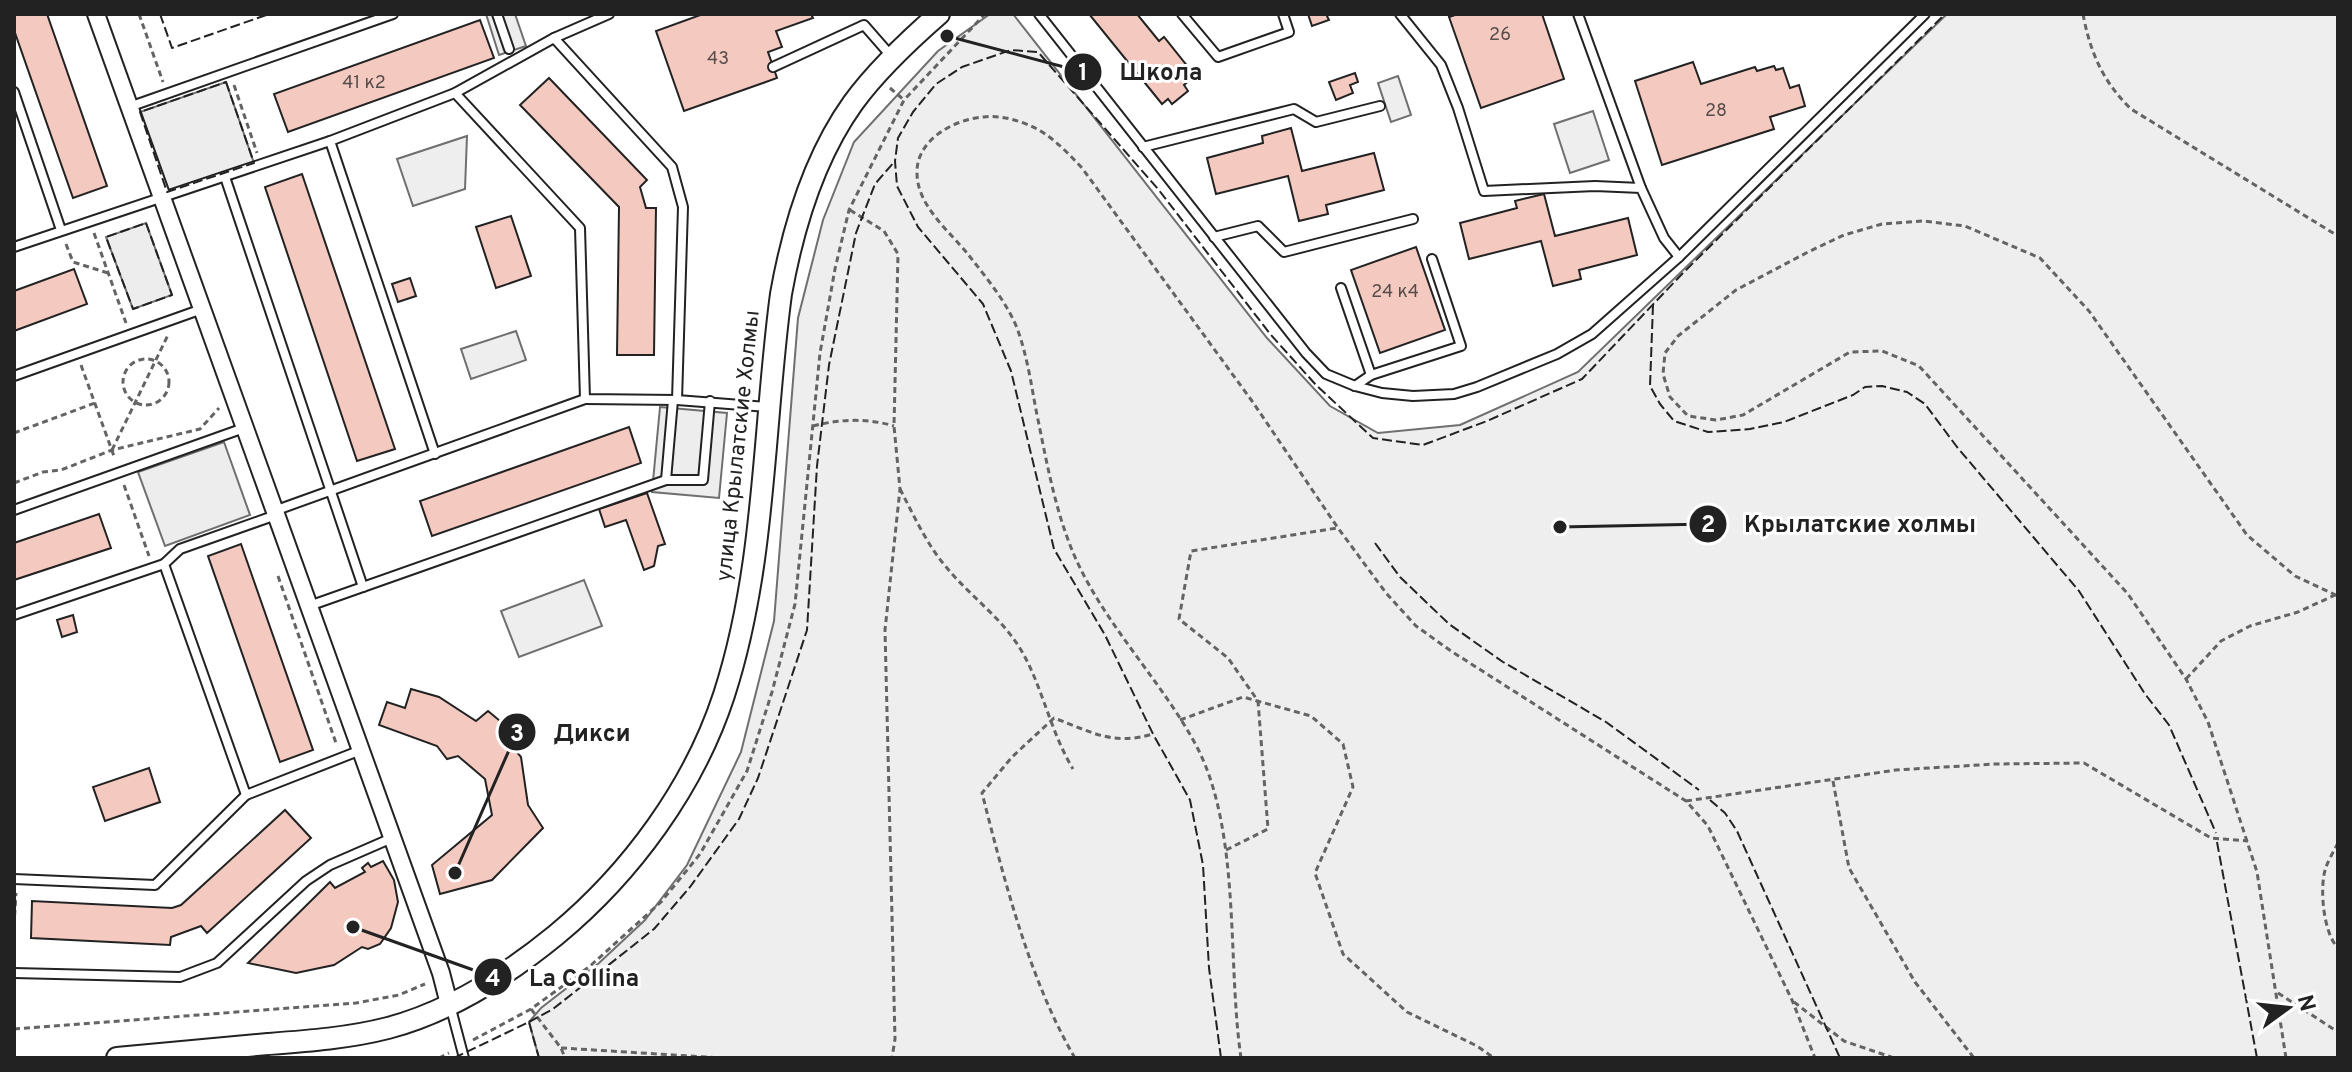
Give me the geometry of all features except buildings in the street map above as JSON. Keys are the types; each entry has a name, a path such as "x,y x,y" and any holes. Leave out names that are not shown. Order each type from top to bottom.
{"street":[{"path":"96,14 361,750 449,1004"},
{"name":"улица Крылатские Холмы","path":"117,1058 354,1034 420,1018 507,970 582,914 633,857 697,761 725,692 748,586 758,521 783,282 820,158 852,104 892,58 939,14"}],"lane":[{"path":"129,108 393,14"},
{"path":"497,14 509,49"},
{"path":"14,247 63,235 90,221 330,141 455,93 554,38 609,14"},
{"path":"860,14 864,25 892,58"},
{"path":"1039,14 1316,364 1326,374 1355,386 1413,396 1454,394 1477,387 1557,354 1592,334 1679,257 1925,14"},
{"path":"1182,14 1218,57 1289,32 1283,14"},
{"path":"1400,14 1441,65 1484,191 1595,186 1641,188"},
{"path":"1578,14 1641,188 1664,238 1679,257"},
{"path":"773,67 864,25"},
{"path":"554,38 672,167 683,207 675,400 666,480"},
{"path":"14,92 19,120 63,235"},
{"path":"455,93 580,228 585,399"},
{"path":"1143,147 1294,109 1316,122 1380,106"},
{"path":"330,141 435,454"},
{"path":"225,177 363,587"},
{"path":"1214,237 1258,226 1284,252 1413,219"},
{"path":"1355,386 1371,375 1461,346 1432,259"},
{"path":"1341,288 1371,375"},
{"path":"14,376 203,308"},
{"path":"14,615 164,564 180,549 585,399 710,401 769,407"},
{"path":"309,606 666,480 703,480 710,401"},
{"path":"14,510 245,427"},
{"path":"164,564 246,795"},
{"path":"14,879 155,885 246,795 361,750"},
{"path":"14,973 180,977 199,972 217,963 306,881 330,865 392,838"},
{"path":"449,1004 464,1058"}],"path":[{"path":"139,14 168,94"},
{"path":"2083,14 2094,56 2106,81 2131,109 2338,236"},
{"path":"230,73 261,164"},
{"path":"1241,1058 1235,1017 1226,850 1216,796 1198,750 1093,591 1073,553 1058,511 1026,359 1016,327 998,294 930,210 920,191 917,172 919,155 928,140 966,121 983,117 1011,119 1034,127 1063,148 1082,168 1252,401 1338,528 1386,593 1416,626 1686,801 1708,826 1792,1000 1815,1058"},
{"path":"849,210 884,231 898,254 894,426 900,489 885,630 892,849 895,1039 892,1058"},
{"path":"90,221 130,334"},
{"path":"2286,1058 2261,893 2248,841 2208,722 2186,679 2128,594 1919,366 1882,351 1850,352 1743,415 1716,420 1688,416 1670,397 1663,374 1665,353 1678,336 1736,290 1844,235 1882,224 1909,222 1965,226 2040,258 2089,311 2247,535 2295,576 2336,596"},
{"path":"63,235 73,262 108,273"},
{"path":"112,450 175,318"},
{"path":"77,353 112,450"},
{"path":"136,361 156,361 168,374 167,392 154,404 135,403 123,387 123,377 136,361"},
{"path":"14,433 95,403"},
{"path":"14,483 43,472 61,470 112,450 200,429 219,408 228,433"},
{"path":"813,426 831,421 862,419 894,426"},
{"path":"120,472 150,556"},
{"path":"900,489 922,533 946,568 995,616 1022,651 1050,722 1073,769"},
{"path":"1226,850 1268,829 1258,701 1228,658 1179,619 1191,551 1338,528"},
{"path":"274,565 341,757"},
{"path":"2186,679 2221,641 2250,626 2298,612 2336,596"},
{"path":"1180,720 1243,697 1311,716 1343,744 1353,787 1315,873 1343,954 1407,1012 1477,1046 1494,1058"},
{"path":"1075,1058 1054,1023 1003,877 982,793 1012,757 1054,718 1126,741 1153,734"},
{"path":"1686,801 1896,770 2084,763 2211,838 2248,841"},
{"path":"1833,780 1849,868 1915,982 1974,1058"},
{"path":"2338,843 2326,868 2323,904 2332,942 2338,948"},
{"path":"14,1029 356,1003 399,995 424,986 427,979"},
{"path":"2278,993 2338,1032"},
{"path":"1792,1000 1844,1041 1894,1058"},
{"path":"531,1009 561,1048 565,1058"},
{"path":"561,1048 617,1049 722,1058"}],"shaded area":[{"path":"486,14 515,14 526,46 499,55"},
{"path":"990,14 1013,14 1267,338 1330,406 1378,433 1460,425 1578,372 1947,14 2338,14 2338,1058 539,1058 529,1022 541,1008 599,963 645,920 687,865 741,752 774,621 798,318 823,220 854,142 938,51"},
{"path":"1398,76 1411,115 1391,122 1378,83"},
{"path":"226,82 254,163 167,192 140,112"},
{"path":"1593,111 1609,160 1570,173 1554,124"},
{"path":"467,136 465,189 413,206 397,159"},
{"path":"146,223 172,295 133,309 106,237"},
{"path":"516,331 526,360 471,379 461,349"},
{"path":"660,407 727,413 719,498 652,492"},
{"path":"224,442 250,515 165,546 138,472"},
{"path":"584,580 602,626 519,657 501,611"}],"fence":[{"path":"160,14 172,48 269,14"},
{"path":"1221,1058 1209,968 1203,865 1190,800 1153,734 1105,635 1054,549 1011,371 983,304 918,227 897,186 895,161 898,138 913,112 936,84 962,67 1011,50 1038,52 1158,189 1271,335 1316,385 1373,438 1423,445 1582,379 1682,274 1945,14"},
{"path":"226,82 254,163 167,192 140,112 226,82"},
{"path":"529,1022 553,1009 654,929 690,887 739,819 758,778 807,630 817,466 829,365 856,233 875,184 895,161"},
{"path":"146,223 172,295 133,309 106,237 146,223"},
{"path":"1653,305 1650,386 1674,421 1708,432 1750,429 1784,422 1853,395 1865,387 1882,386 1907,392 1925,404 1957,447 2079,591 2145,694 2169,725 2216,833"},
{"path":"1375,543 1400,577 1449,624 1503,662 1606,722 1699,790"},
{"path":"1710,800 1725,813 1737,831 1840,1058"},
{"path":"2217,842 2257,1058"},
{"path":"454,1058 529,1022 539,1058"}],"place":[{"name":"Школа","path":"947,36"},
{"name":"Крылатские холмы","path":"1560,527"},
{"name":"Дикси","path":"455,873"},
{"name":"La Collina","path":"353,927"}]}
